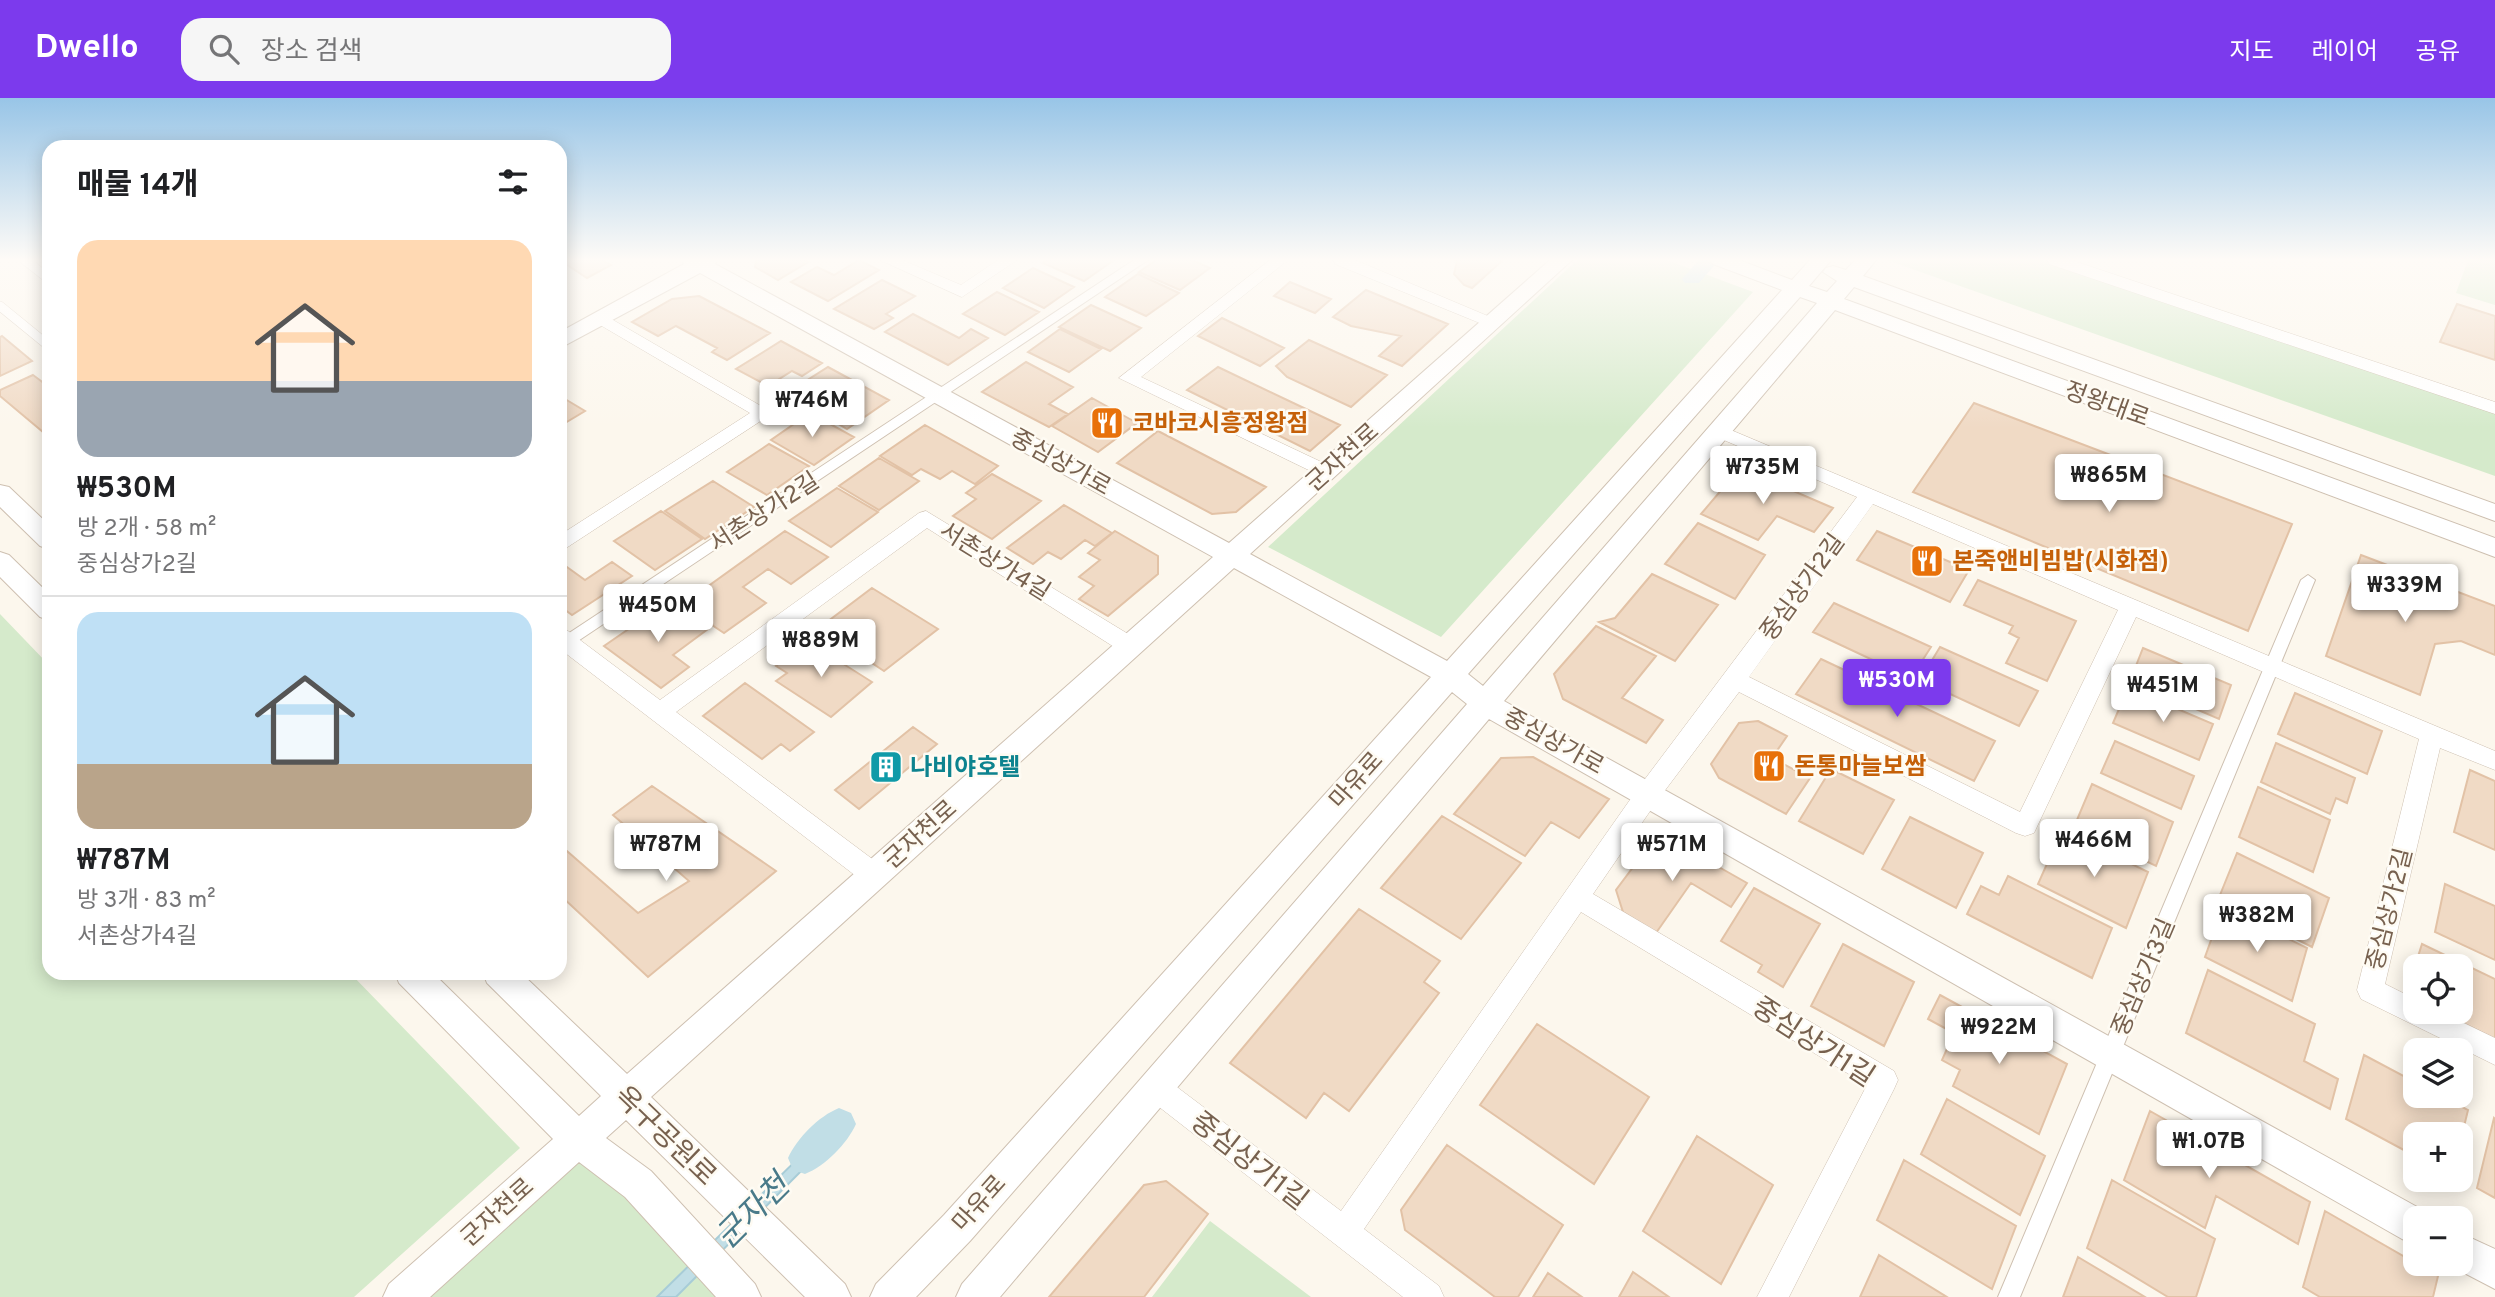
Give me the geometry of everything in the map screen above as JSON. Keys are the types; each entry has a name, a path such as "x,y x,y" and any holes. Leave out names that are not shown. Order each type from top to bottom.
{"street":[{"path":"567,337 605,316"},
{"name":"중심상가로","path":"797,316 1450,675 1485,703 2403,1219"},
{"name":"서촌상가2길","path":"567,639 1059,316"},
{"path":"1207,316 1128,378 1325,472"},
{"path":"1478,316 1493,322"},
{"name":"군자천로","path":"402,1297 1500,316"},
{"name":"마유로","path":"889,1297 957,1228 1450,675 1765,316"},
{"name":"마유로","path":"975,1297 1817,316"},
{"name":"정왕대로","path":"1870,316 2495,548"},
{"name":"정왕대로","path":"1981,316 2495,513"},
{"path":"2221,316 2495,408"},
{"path":"567,540 764,413 601,318"},
{"path":"1719,431 2495,761"},
{"path":"0,493 42,533"},
{"name":"중심상가2길","path":"1648,794 1870,495"},
{"name":"서촌상가4길","path":"660,712 926,518 1130,646"},
{"path":"0,561 42,603"},
{"name":"중심상가3길","path":"2009,1297 2308,580"},
{"path":"1735,680 2025,826 2131,606"},
{"path":"567,645 874,875"},
{"name":"중심상가2길","path":"2432,734 2370,990 2495,1052"},
{"path":"1344,1233 1648,794"},
{"name":"중심상가1길","path":"1577,897 1884,1080 1773,1297"},
{"path":"418,980 578,1139 638,1184 743,1297"},
{"name":"옥구공원로","path":"506,980 832,1297"},
{"name":"중심상가1길","path":"1155,1087 1428,1297"},
{"path":"2473,1258 2495,1270"}],"lane":[{"path":"12,316 42,340"}],"green space":[{"path":"1517,316 1731,316 1441,637 1268,547"},
{"path":"2044,316 2208,316 2495,413 2495,476"},
{"path":"0,614 42,658 42,980 357,980 520,1148 354,1297 0,1297"},
{"path":"578,1139 728,1297 402,1297"},
{"path":"1210,1221 1311,1297 1152,1297"}],"water":[{"path":"826,1131 834,1138 676,1297 657,1297"}],"building":[{"path":"643,316 737,316 770,333 727,360 712,352 717,348 676,326 658,336 632,322"},
{"path":"848,316 893,318 874,329"},
{"path":"910,316 917,316 959,338 971,329 988,338 948,365 885,332"},
{"path":"967,316 1033,316 1005,335"},
{"path":"1075,316 1115,316 1141,328 1110,351 1059,327"},
{"path":"1429,316 1448,324 1402,366 1379,356 1401,336 1351,326 1333,317"},
{"path":"2452,316 2495,316 2495,360 2440,342"},
{"path":"1222,318 1284,348 1260,366 1198,336"},
{"path":"1060,329 1101,349 1069,372 1028,352"},
{"path":"0,337 32,361 0,376"},
{"path":"1309,340 1387,375 1351,407 1287,377 1276,366"},
{"path":"781,341 822,363 802,376 792,371 768,386 736,369"},
{"path":"1026,362 1073,387 1049,404 1068,414 1049,427 982,392"},
{"path":"828,367 889,400 847,429 820,413 831,406 818,399 835,388 827,383 822,387 809,379"},
{"path":"1218,367 1340,425 1310,451 1187,390"},
{"path":"33,375 42,382 42,431 0,396 0,390"},
{"path":"1092,398 1137,423 1098,452 1052,426"},
{"path":"567,400 585,411 567,422"},
{"path":"1974,403 2292,524 2248,631 1913,492"},
{"path":"810,413 854,437 814,465 771,440"},
{"path":"925,425 998,466 975,484 952,471 940,479 921,469 912,475 880,456"},
{"path":"1158,431 1266,487 1236,512 1212,514 1117,463"},
{"path":"769,444 809,466 767,495 727,472"},
{"path":"879,458 919,481 879,510 839,486"},
{"path":"1740,468 1833,508 1814,532 1777,516 1758,540 1701,514"},
{"path":"992,474 1041,501 992,539 953,516 976,499 966,493"},
{"path":"713,481 754,507 705,539 665,511"},
{"path":"837,488 878,512 831,547 789,521"},
{"path":"1064,505 1112,533 1095,546 1085,540 1061,559 1048,552 1033,564 1007,548"},
{"path":"661,511 702,539 655,570 614,541"},
{"path":"1698,523 1765,555 1735,599 1665,564"},
{"path":"785,531 828,557 791,584 768,569 743,587 766,603 724,633 682,605"},
{"path":"1115,531 1158,556 1158,574 1108,616 1079,599 1094,586 1079,577 1100,560 1088,553"},
{"path":"1877,531 1969,570 1950,602 1857,560"},
{"path":"2361,555 2495,606 2495,655 2461,641 2435,644 2420,695 2326,656"},
{"path":"612,562 632,576 572,615 567,611 567,567 585,580"},
{"path":"1652,574 1718,605 1675,661 1599,622 1615,618"},
{"path":"1978,580 2076,621 2047,681 2006,663 2019,638 2009,633 2013,626 1964,605"},
{"path":"872,588 938,629 884,671 819,628"},
{"path":"668,602 708,629 673,655 689,667 661,688 604,646"},
{"path":"1834,603 1931,647 1911,678 1813,632"},
{"path":"1596,626 1656,656 1622,698 1663,720 1646,743 1563,699 1554,674"},
{"path":"807,641 872,682 831,717 776,681 787,673 776,666"},
{"path":"1940,647 2038,691 2019,726 1920,680"},
{"path":"2143,648 2231,685 2219,719 2130,681"},
{"path":"1821,659 1995,741 1974,781 1796,694"},
{"path":"745,683 814,732 790,751 781,744 762,759 703,716"},
{"path":"2128,688 2213,724 2199,760 2113,723"},
{"path":"2295,693 2382,731 2367,774 2278,734"},
{"path":"1758,721 1787,736 1772,758 1810,778 1786,814 1719,778 1711,764 1739,723"},
{"name":"나비야호텔","path":"913,727 937,744 859,809 835,790"},
{"path":"2115,741 2194,776 2181,809 2101,773"},
{"path":"2276,743 2355,778 2347,803 2336,798 2330,814 2261,782"},
{"path":"1533,757 1609,799 1579,838 1551,822 1525,856 1454,814 1501,758"},
{"path":"1831,769 1894,800 1863,854 1799,821"},
{"path":"2470,770 2495,781 2495,850 2454,832"},
{"path":"2092,784 2173,822 2156,866 2074,827"},
{"path":"652,786 776,871 648,977 567,902 567,851 638,913 689,881 613,815"},
{"path":"2258,787 2330,820 2313,872 2239,837"},
{"path":"1442,816 1521,863 1461,939 1381,888"},
{"path":"1910,817 1983,853 1956,908 1882,869"},
{"path":"2062,830 2148,872 2126,928 2038,884"},
{"path":"1673,841 1747,883 1731,907 1691,883 1656,933 1623,912 1616,890 1652,842"},
{"path":"2237,853 2329,898 2312,947 2218,900"},
{"path":"2008,876 2112,928 2092,978 1967,914 1981,886 1999,895"},
{"path":"2445,884 2495,906 2495,960 2435,932"},
{"path":"1754,888 1820,924 1783,987 1758,972 1762,965 1721,941"},
{"path":"2223,907 2307,948 2292,1001 2205,957"},
{"path":"1359,909 1440,961 1424,982 1439,993 1349,1111 1324,1093 1306,1118 1230,1063"},
{"path":"1843,944 1914,982 1884,1046 1811,1006"},
{"path":"2422,944 2443,954 2419,954"},
{"path":"2473,968 2495,979 2495,1039 2465,1024 2473,1024"},
{"path":"2208,970 2315,1024 2304,1061 2338,1079 2330,1109 2186,1033"},
{"path":"1940,995 2067,1064 2039,1134 1953,1086 1960,1070 1942,1060 1954,1033 1928,1019"},
{"path":"1537,1024 1649,1097 1594,1184 1480,1105"},
{"path":"2364,1055 2403,1076 2403,1108 2468,1110 2465,1122 2403,1122 2403,1150 2346,1119"},
{"path":"1947,1099 2045,1156 2020,1215 1921,1154"},
{"path":"2150,1111 2310,1202 2298,1244 2216,1196 2205,1228 2124,1180"},
{"path":"2495,1119 2495,1198 2477,1188"},
{"path":"1697,1136 1773,1185 1721,1284 1643,1231"},
{"path":"1447,1145 1563,1225 1518,1297 1495,1297 1405,1230 1401,1210"},
{"path":"1904,1160 2016,1226 1992,1289 1877,1220"},
{"path":"2112,1180 2215,1239 2196,1297 2168,1297 2087,1248"},
{"path":"1166,1181 1208,1214 1144,1297 1049,1297 1144,1185"},
{"path":"2325,1211 2403,1256 2403,1276 2438,1276 2433,1297 2320,1297 2303,1287"},
{"path":"1879,1255 1947,1297 1860,1297"},
{"path":"2078,1257 2145,1297 2063,1297"},
{"path":"1633,1272 1669,1297 1619,1297"},
{"path":"1548,1273 1582,1297 1533,1297"}],"waterway":[{"name":"군자천","path":"805,1158 839,1124"}],"place":[{"name":"코바코시흥정왕점","path":"1107,423"},
{"name":"본죽앤비빔밥(시화점)","path":"1927,561"},
{"name":"돈통마늘보쌈","path":"1769,766"},
{"name":"나비야호텔","path":"886,767"}]}
